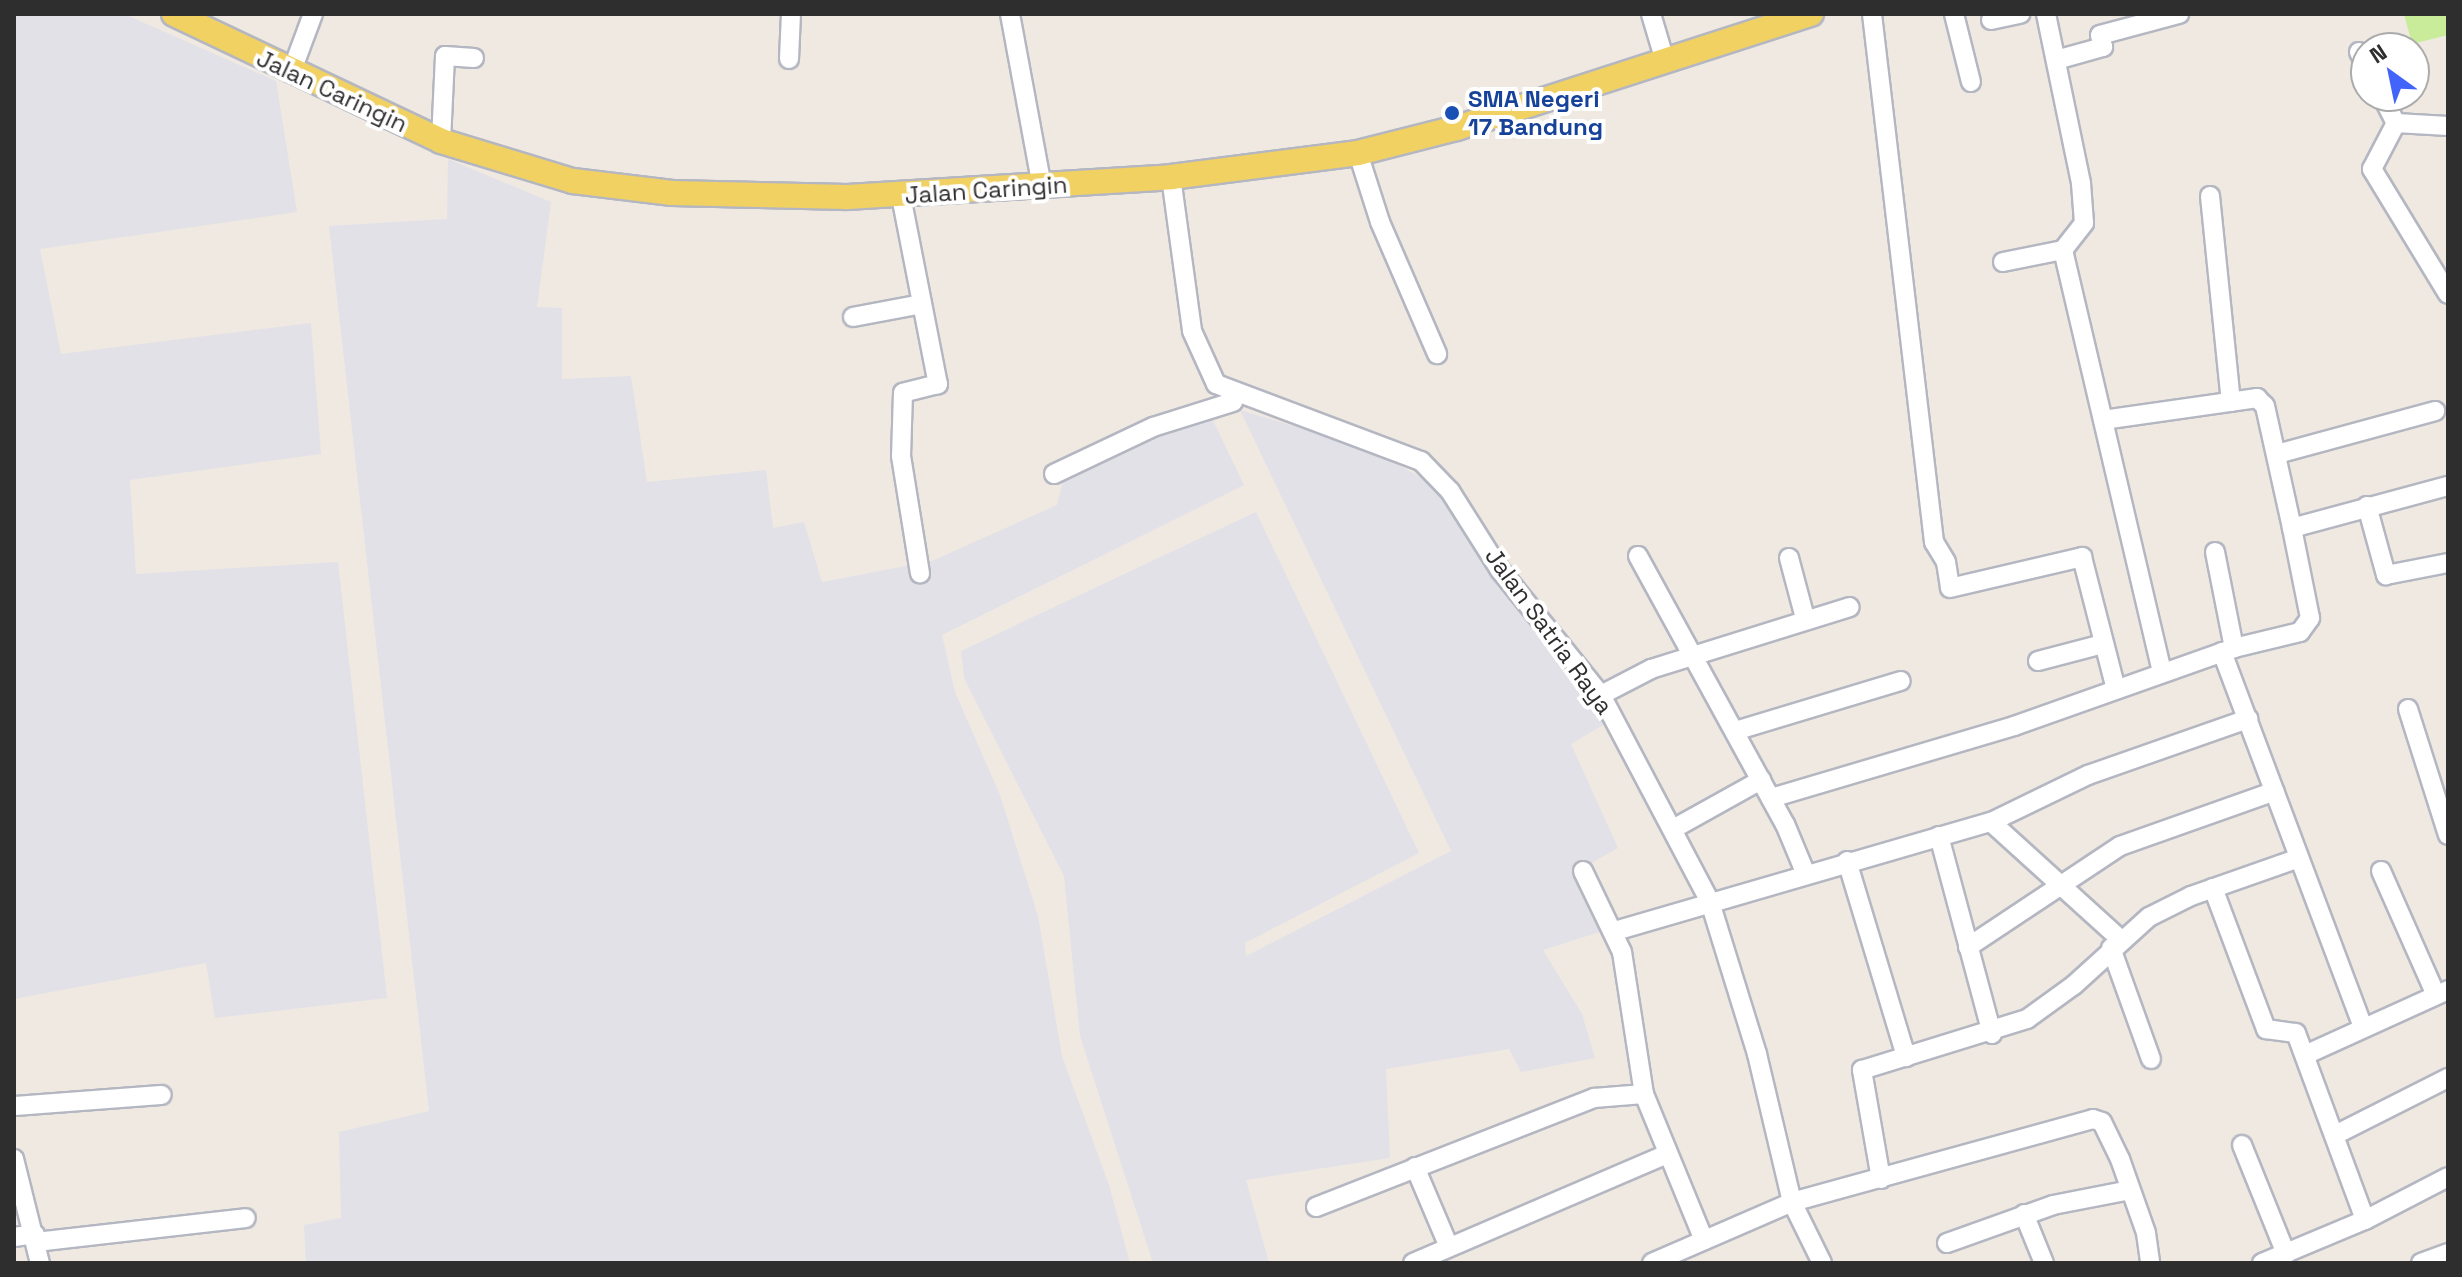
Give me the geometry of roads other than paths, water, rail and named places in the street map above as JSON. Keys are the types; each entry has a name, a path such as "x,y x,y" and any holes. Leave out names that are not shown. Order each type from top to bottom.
{"main road":[{"name":"Jalan Caringin","path":"174,14 291,73 441,141 573,181 634,190 901,196 1171,177 1358,153 1665,61 1783,18 1811,14"}],"street":[{"path":"291,73 313,14"},
{"path":"789,59 791,14"},
{"path":"1010,14 1042,187"},
{"path":"1651,14 1665,61"},
{"path":"1872,14 1924,488 1934,542 1946,562 1950,588 2080,556 2116,689"},
{"path":"1954,14 1971,82"},
{"path":"1991,20 2020,14"},
{"path":"2003,262 2063,250 2079,233 2085,210 2046,14"},
{"path":"2056,60 2103,47 2100,35 2179,14"},
{"path":"441,141 445,56 474,58"},
{"path":"2388,112 2393,126 2372,169 2448,294"},
{"path":"2393,126 2418,120 2448,126"},
{"path":"1358,153 1380,222 1437,354"},
{"name":"Jalan Satria Raya","path":"1171,177 1192,331 1216,384 1421,461 1450,491 1500,570 1601,695 1710,902 1757,1054 1792,1202 1822,1263"},
{"path":"901,196 938,384 904,392 901,448 920,573"},
{"path":"2210,196 2231,402"},
{"path":"2063,250 2162,672"},
{"path":"853,317 922,304"},
{"path":"1771,798 2116,689 2228,650 2300,632 2310,625 2277,454 2263,402 2257,398 2103,420"},
{"path":"1054,474 1153,427 1233,402"},
{"path":"2277,454 2435,411"},
{"path":"2292,528 2448,486"},
{"path":"2367,506 2386,575 2448,563"},
{"path":"2215,552 2228,650 2248,719 2363,1027"},
{"path":"1638,556 1771,798 1805,872"},
{"path":"1789,558 1805,618"},
{"path":"1601,695 1693,656 1805,618 1850,607"},
{"path":"2038,661 2103,644"},
{"path":"1735,731 1901,681"},
{"path":"2408,709 2448,835"},
{"path":"1615,931 1805,872 1991,822 2088,775 2248,719"},
{"path":"1673,829 1761,780"},
{"path":"1968,947 2132,841 2275,791"},
{"path":"1991,822 2060,886 2115,944 2151,1059"},
{"path":"1939,836 1992,1034"},
{"path":"1881,1179 1860,1074 1867,1067 1992,1034 2058,999 2115,944 2149,917 2213,888 2299,858"},
{"path":"1847,861 1906,1057"},
{"path":"1583,871 1615,931 1624,962 1644,1094 1704,1240"},
{"path":"2305,1055 2442,991 2381,871"},
{"path":"2213,888 2266,1029 2295,1031 2365,1220"},
{"path":"2335,1135 2448,1078"},
{"path":"1316,1207 1594,1098 1644,1094"},
{"path":"14,1106 162,1095"},
{"path":"1652,1263 1792,1202 2093,1119 2108,1132 2146,1233 2150,1263"},
{"path":"2242,1145 2286,1254"},
{"path":"1413,1263 1667,1154"},
{"path":"14,1159 40,1263"},
{"path":"1415,1167 1449,1247"},
{"path":"2262,1263 2365,1220 2448,1177"},
{"path":"1947,1243 2024,1214 2130,1190"},
{"path":"2024,1214 2041,1262"},
{"path":"14,1237 36,1238 246,1218"},
{"path":"2427,1262 2448,1253"}],"place":[{"name":"SMA Negeri 17 Bandung","path":"1452,113"}]}
